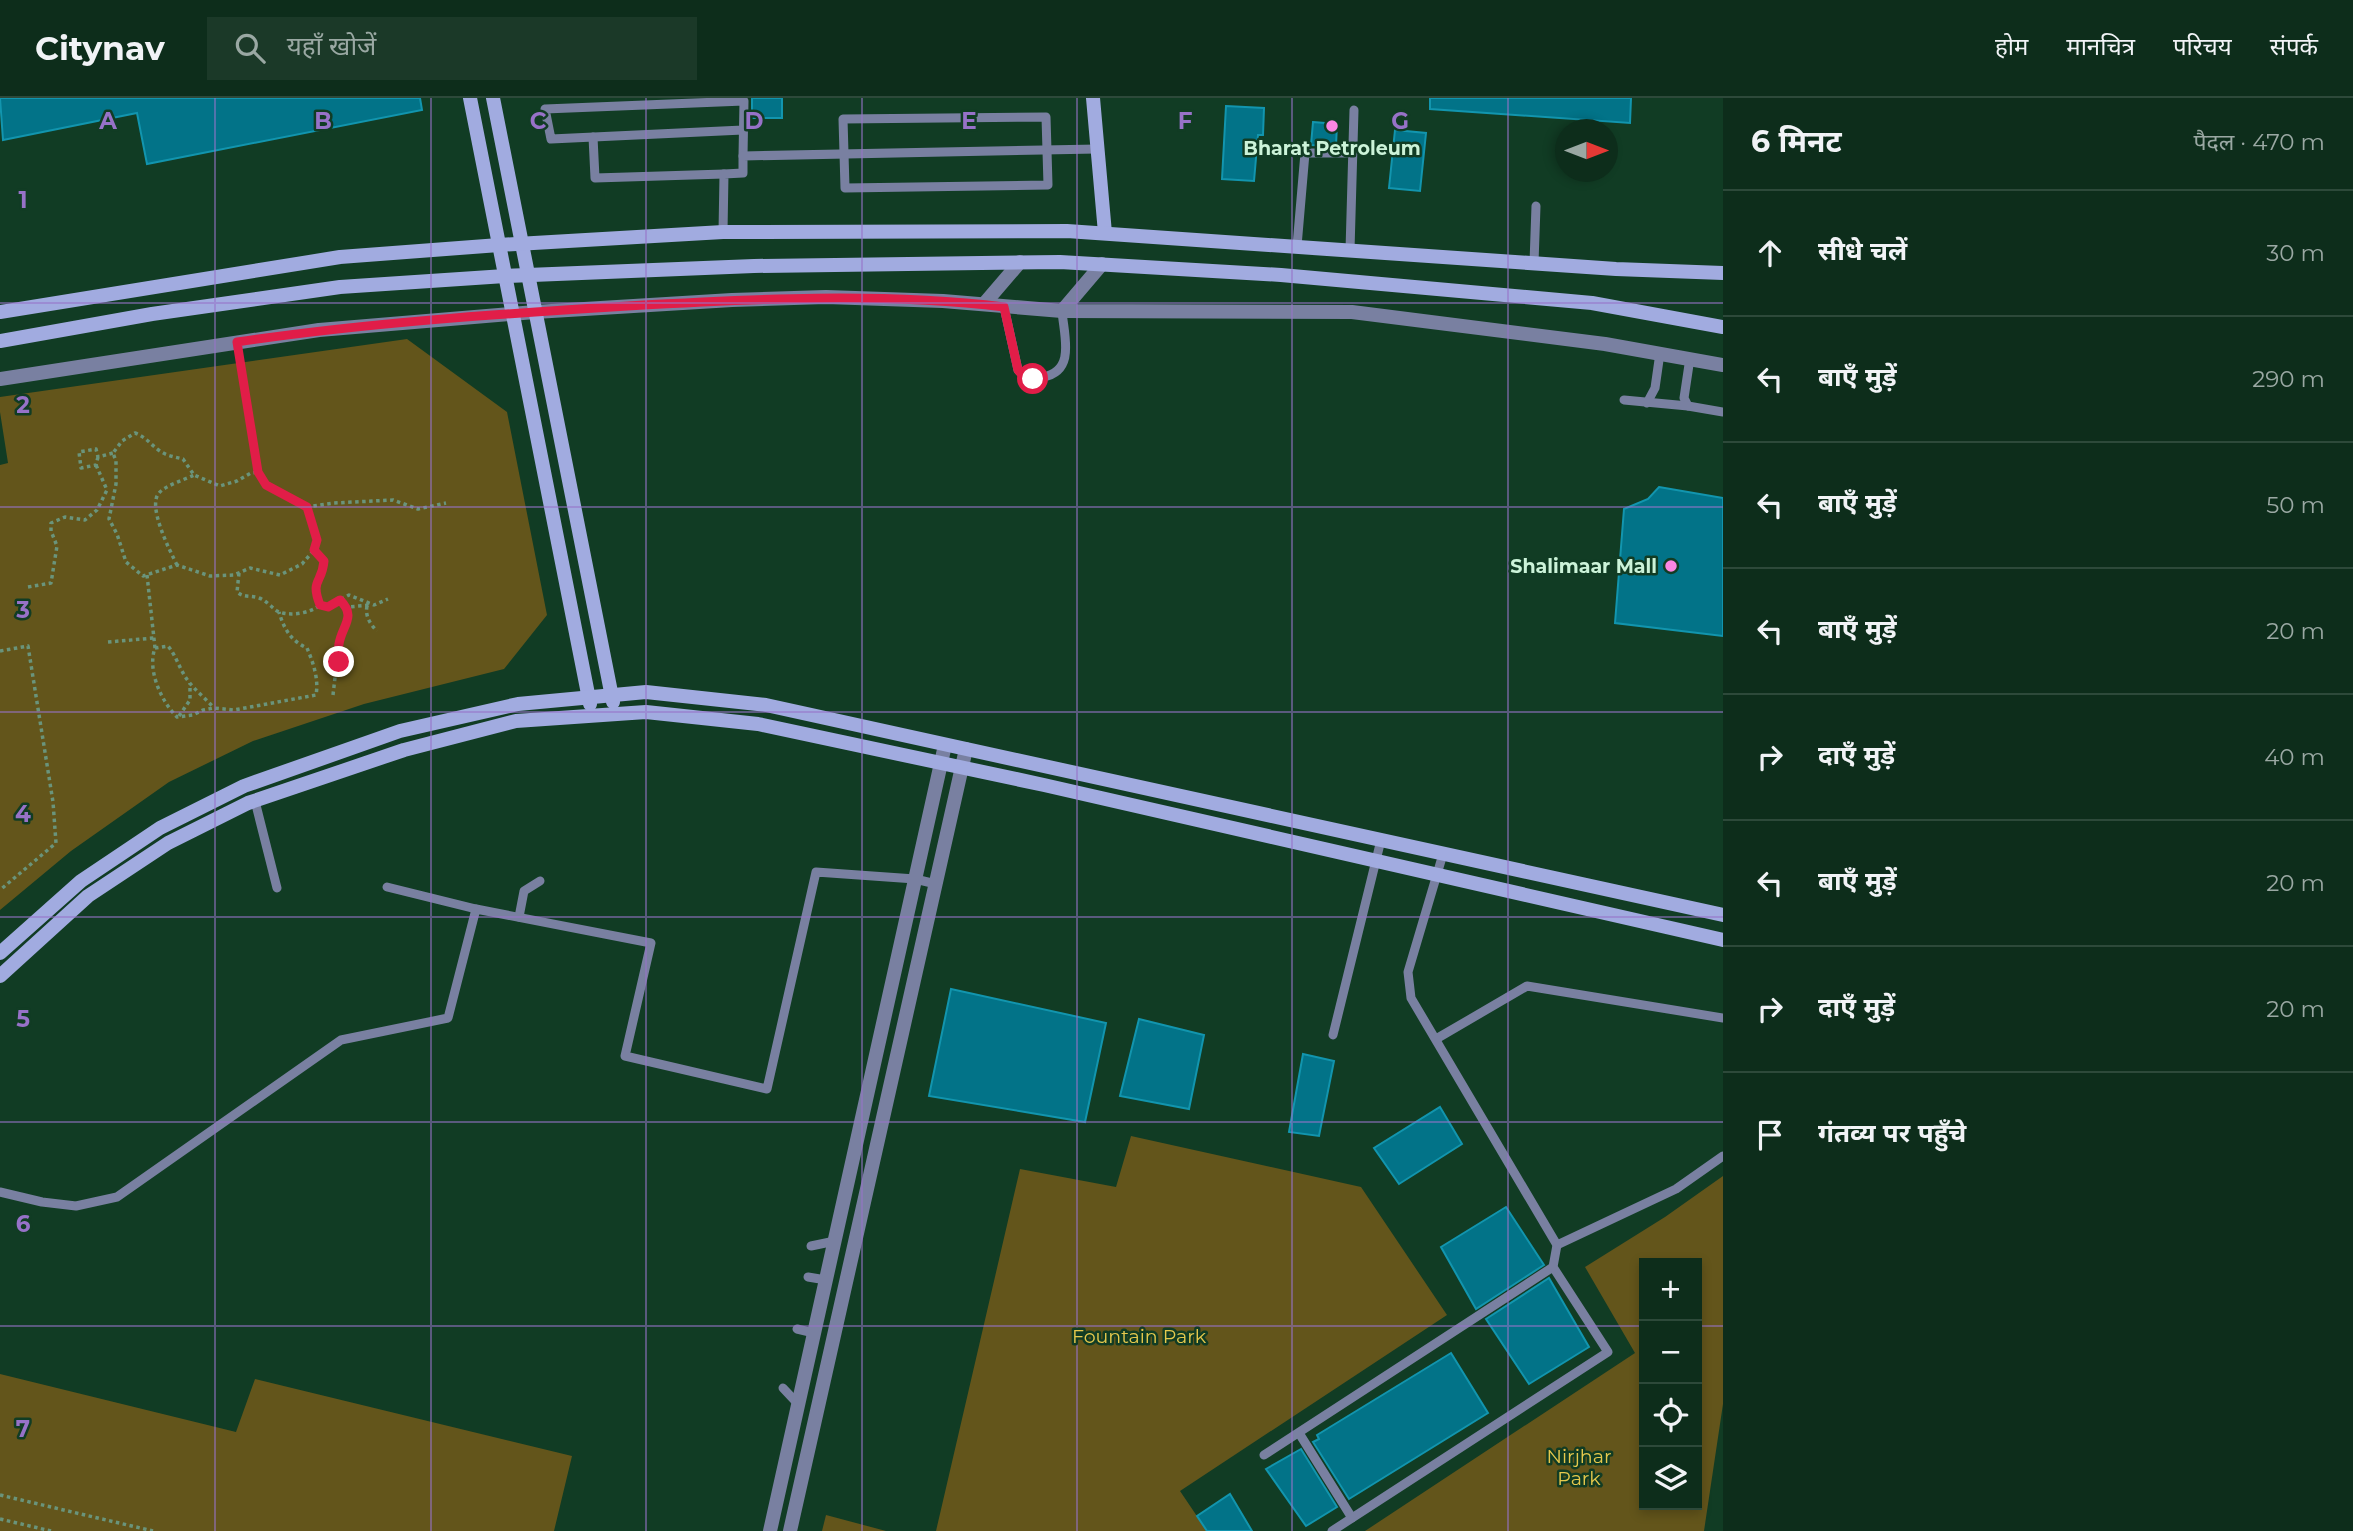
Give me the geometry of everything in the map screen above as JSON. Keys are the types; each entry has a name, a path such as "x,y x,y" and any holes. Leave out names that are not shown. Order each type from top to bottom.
{"street":[{"path":"470,98 592,716"},
{"path":"493,98 615,714"},
{"path":"1093,98 1105,233"},
{"path":"0,312 341,257 723,232 1067,231 1616,269 1723,273"},
{"path":"984,304 1020,262"},
{"path":"0,341 152,314 341,287 505,276 754,266 1020,262 1281,275 1592,303 1723,327"},
{"path":"1062,311 1102,264"},
{"path":"0,379 319,330 513,313 826,297 984,304 1062,311 1352,312 1500,329 1723,365"},
{"path":"560,553 582,548"},
{"path":"0,953 81,881 160,828 244,786 400,731 517,704 646,692 766,705 1723,915"},
{"path":"0,976 88,896 168,842 255,801 404,750 516,721 646,712 758,724 1723,940"},
{"path":"773,1530 798,1404 945,744"},
{"path":"790,1531 966,749"}],"lane":[{"path":"593,137 596,178 743,173 744,101 545,109 551,139 593,137 743,130"},
{"path":"1350,250 1354,110"},
{"path":"1046,117 1047,150 1048,186 845,188 843,119 1046,117"},
{"path":"743,156 1097,149"},
{"path":"1297,246 1305,153 1353,153"},
{"path":"723,232 724,174"},
{"path":"1534,263 1536,206"},
{"path":"1004,307 1018,370 1024,377 1033,379 1056,375 1063,367 1066,353 1062,311"},
{"path":"1647,403 1655,388 1660,353"},
{"path":"1688,406 1684,391 1690,358"},
{"path":"1624,400 1723,412"},
{"path":"255,801 277,888"},
{"path":"1333,1035 1381,840"},
{"path":"1332,1531 1608,1352 1553,1267 1557,1245 1411,998 1408,972 1443,854"},
{"path":"387,887 476,909 651,943 625,1056 767,1089 816,872 915,879 936,884"},
{"path":"519,917 524,891 540,881"},
{"path":"0,1192 42,1202 76,1206 117,1196 341,1040 448,1018 476,909"},
{"path":"1436,1039 1527,986 1723,1018"},
{"path":"1557,1245 1676,1189 1723,1156"},
{"path":"811,1246 835,1241"},
{"path":"1265,1455 1553,1267"},
{"path":"808,1277 826,1280"},
{"path":"797,1329 814,1333"},
{"path":"783,1388 798,1404"},
{"path":"1299,1433 1352,1518"}],"path":[{"path":"237,342 258,472 266,485 307,507 393,500 418,509 446,503"},
{"path":"98,457 113,453 122,440 135,433 158,450 183,459 194,475 220,486 258,472"},
{"path":"28,587 51,583 57,546 51,523 65,517 85,520 97,510 107,490 96,465 96,449 79,452 81,468 96,465"},
{"path":"113,453 116,461 116,484 109,519 126,562 143,576 177,565 210,576 239,573 250,568 280,575 302,564 314,550 317,540 307,507"},
{"path":"177,565 163,539 155,503 159,492 194,475"},
{"path":"314,550 324,561 323,572 315,584 320,605"},
{"path":"239,573 237,592 241,596 261,598 279,612 290,614 314,610 320,605"},
{"path":"147,574 155,648 151,668 169,709 177,717"},
{"path":"320,605 328,607 349,595 374,605"},
{"path":"347,607 374,605 388,598"},
{"path":"334,695 339,643 349,619 347,607 340,600"},
{"path":"367,606 366,613 377,631"},
{"path":"177,717 214,708 234,710 316,695 312,660 307,648 296,644 287,632 279,612"},
{"path":"108,642 154,638"},
{"path":"0,651 28,646 51,789 55,843 0,890"},
{"path":"155,648 168,646 190,683 190,700 177,717"},
{"path":"190,683 200,690 214,708"},
{"path":"0,1495 153,1531"},
{"path":"0,1519 51,1531"}],"green space":[{"path":"407,339 507,412 547,615 504,669 364,704 253,741 169,782 71,851 0,910 0,465 8,463 0,397"},
{"name":"Fountain Park","path":"1131,1136 1361,1187 1447,1315 1180,1491 1207,1531 936,1531 1020,1169 1116,1187"},
{"name":"Nirjhar Park","path":"1723,1176 1723,1404 1704,1531 1365,1531 1635,1353 1585,1267 1665,1217"},
{"path":"0,1374 236,1432 255,1379 572,1456 554,1531 0,1531"},
{"path":"826,1515 886,1531 822,1531"}],"building":[{"path":"0,98 420,98 422,110 147,164 137,113 3,140"},
{"path":"752,98 782,98 782,118 752,118"},
{"path":"1430,98 1631,98 1630,123 1618,122 1618,119 1573,119 1430,109"},
{"path":"1226,106 1264,108 1263,135 1258,135 1254,181 1222,179"},
{"path":"1313,122 1337,124 1336,146 1311,145"},
{"path":"1395,130 1426,133 1420,191 1389,188"},
{"name":"Shalimaar Mall","path":"1659,487 1723,498 1723,636 1615,623 1624,509 1648,499"},
{"path":"951,989 1106,1023 1085,1122 929,1096"},
{"path":"1139,1019 1204,1035 1189,1109 1120,1096"},
{"path":"1303,1054 1334,1061 1319,1136 1289,1132"},
{"path":"1440,1107 1462,1144 1399,1184 1374,1148"},
{"path":"1506,1207 1544,1265 1476,1309 1441,1247"},
{"path":"1549,1278 1589,1347 1529,1384 1486,1319"},
{"path":"1451,1353 1488,1413 1349,1499 1313,1442 1319,1439 1317,1435"},
{"path":"1301,1449 1337,1507 1306,1526 1266,1469"},
{"path":"1230,1494 1252,1531 1207,1531 1197,1516"}],"place":[{"name":"Bharat Petroleum","path":"1332,126"},
{"name":"Shalimaar Mall","path":"1671,566"}],"route":[{"path":"339,662 339,643 349,619 347,607 340,600 328,607 320,605 315,584 323,572 324,561 314,550 317,540 307,507 266,485 258,472 237,342 319,330 535,312 732,300 826,297 943,301 1004,307 1018,370 1024,377 1033,379"}]}
